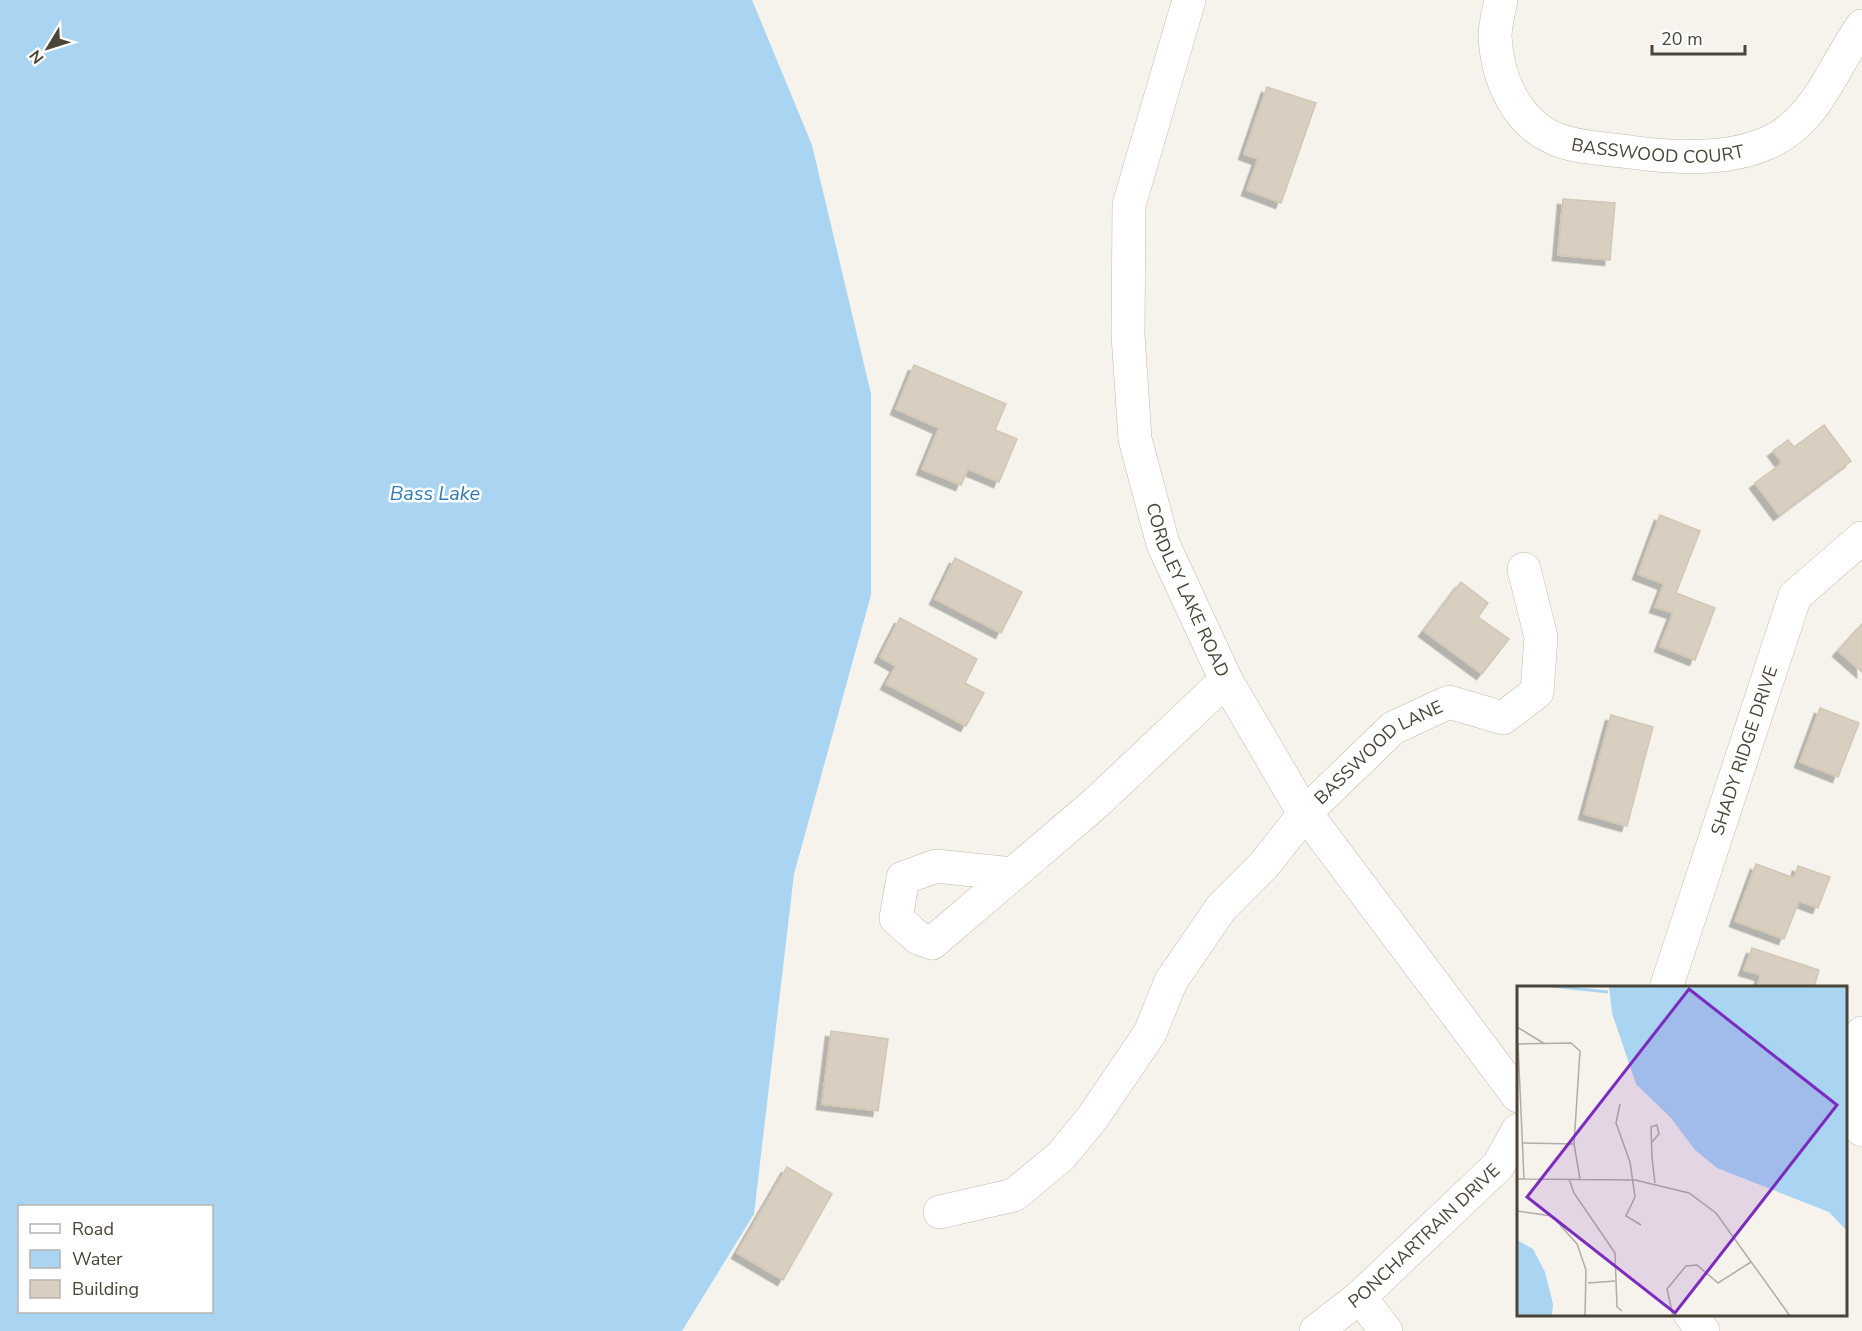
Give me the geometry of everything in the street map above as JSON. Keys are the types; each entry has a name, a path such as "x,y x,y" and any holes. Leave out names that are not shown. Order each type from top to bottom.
{"street":[{"name":"CORDLEY LAKE ROAD","path":"1189,0 1129,206 1128,335 1135,439 1163,544 1226,681 1305,813 1517,1095"},
{"name":"BASSWOOD COURT","path":"1501,0 1495,35 1504,84 1516,108 1557,140 1663,157 1718,155 1766,144 1793,127 1814,106 1862,27"},
{"name":"SHADY RIDGE DRIVE","path":"1666,986 1796,596 1862,538"},
{"name":"BASSWOOD LANE","path":"1305,813 1393,728 1449,702 1503,718 1537,692 1541,638 1524,569"},
{"path":"1012,873 1097,802 1226,681"},
{"path":"940,1212 1014,1195 1061,1156 1093,1117 1150,1033 1171,981 1221,908 1264,866 1305,813"},
{"path":"1862,1034 1858,1108 1862,1130"},
{"name":"PONCHARTRAIN DRIVE","path":"1316,1331 1360,1297 1498,1166 1517,1132"},
{"path":"1360,1297 1386,1331"},
{"path":"1692,1316 1704,1331"}],"water":[{"name":"Bass Lake","path":"0,0 752,0 812,145 871,394 871,595 794,874 754,1214 682,1331 0,1331"}],"building":[{"path":"1267,87 1316,103 1281,203 1247,190 1258,159 1244,154"},
{"path":"1563,199 1615,203 1610,260 1558,255"},
{"path":"914,365 1006,404 995,430 1017,439 999,482 968,469 961,485 922,469 939,428 896,409"},
{"path":"1824,425 1851,461 1779,515 1755,483 1782,463 1773,451 1788,440 1794,447"},
{"path":"1660,515 1700,531 1676,593 1715,608 1695,660 1660,646 1673,613 1655,607 1664,584 1638,574"},
{"path":"955,558 1022,592 1001,633 935,599"},
{"path":"1461,582 1488,603 1478,617 1509,639 1482,674 1424,631"},
{"path":"900,618 977,659 965,683 984,693 966,726 886,684 896,666 880,657"},
{"path":"1862,624 1862,672 1838,651"},
{"path":"1820,708 1859,723 1838,777 1800,762"},
{"path":"1611,715 1653,727 1627,826 1584,814"},
{"path":"1756,864 1794,878 1798,866 1830,877 1818,908 1799,901 1784,939 1735,921"},
{"path":"1752,948 1819,970 1815,986 1757,986 1761,975 1744,970"},
{"path":"831,1031 888,1039 878,1111 822,1104"},
{"path":"787,1167 832,1194 783,1280 737,1253"}]}
